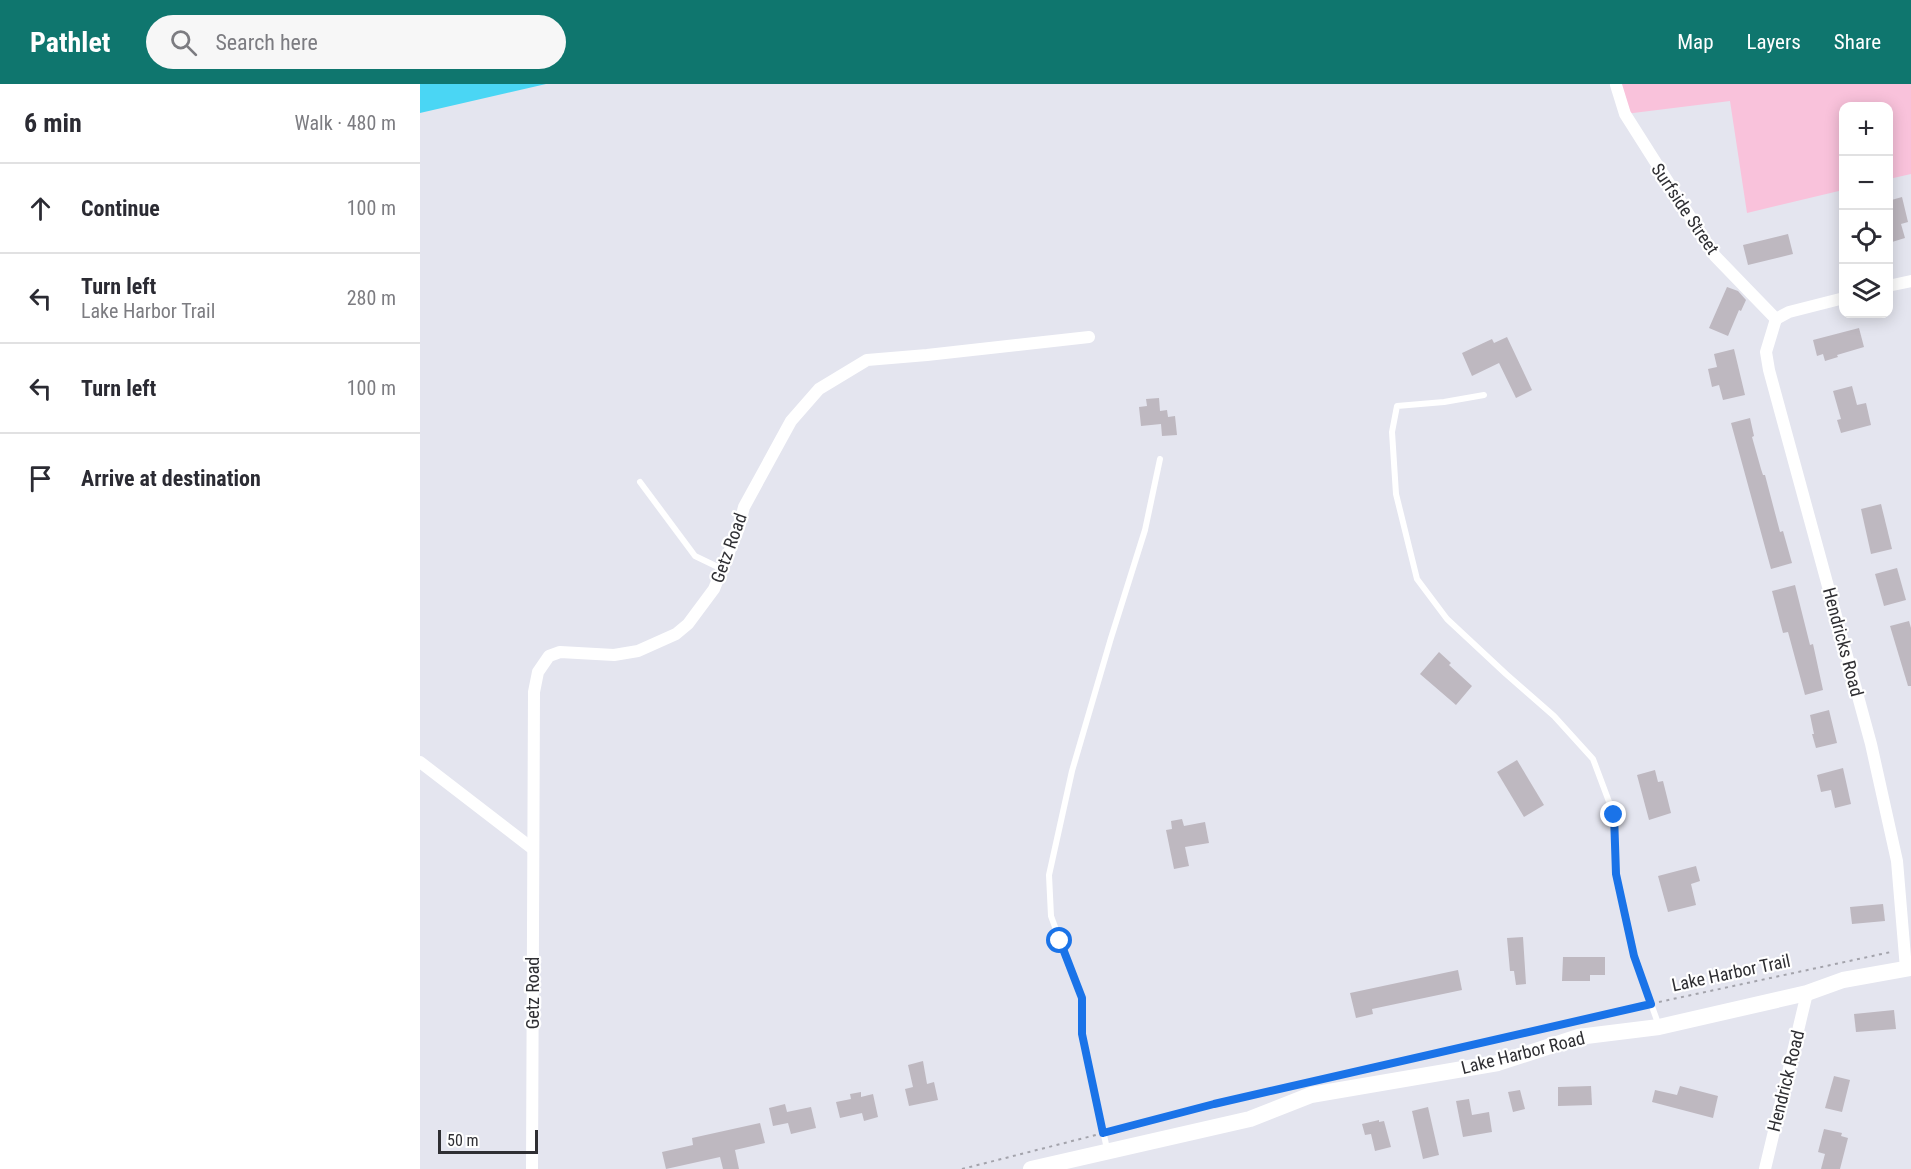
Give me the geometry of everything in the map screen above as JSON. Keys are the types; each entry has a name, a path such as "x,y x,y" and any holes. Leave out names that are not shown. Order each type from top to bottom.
{"street":[{"name":"Surfside Street","path":"1616,86 1625,114 1715,256 1776,319"},
{"path":"1893,285 1911,281"},
{"path":"1776,319 1789,312 1839,299"},
{"name":"Hendricks Road","path":"1776,319 1766,352 1871,744 1896,861 1904,950 1908,969"},
{"name":"Getz Road","path":"532,1169 534,692 538,672 549,656 560,652 614,655 638,651 676,634 688,624 714,589 738,531 744,507 791,421 819,389 867,360 1089,337"},
{"path":"420,762 533,849"},
{"name":"Lake Harbor Road","path":"1031,1169 1250,1119 1320,1093 1498,1063 1578,1038 1659,1027 1808,993 1843,980 1908,969"},
{"name":"Hendrick Road","path":"1765,1169 1808,993"}],"lane":[{"path":"1484,395 1444,402 1397,406 1392,432 1396,494 1417,579 1447,619 1554,716 1593,759 1614,815 1616,874 1634,956 1659,1027"},
{"path":"1107,1152 1082,1034 1082,998 1051,916 1049,875 1072,771 1145,530 1160,459"},
{"path":"640,482 695,556 722,569"}],"path":[{"name":"Lake Harbor Trail","path":"1365,1070 1651,1004 1904,950"},
{"path":"962,1169 1284,1088"}],"shaded area":[{"path":"1620,84 1911,84 1911,174 1893,178 1893,102 1839,102 1839,191 1747,213 1730,101 1625,114"}],"water":[{"path":"420,84 546,84 420,113"}],"building":[{"path":"1902,197 1908,222 1901,224 1905,238 1893,242 1893,210 1893,200"},
{"path":"1788,234 1793,254 1748,265 1743,245"},
{"path":"1727,287 1738,291 1746,300 1728,336 1709,328"},
{"path":"1859,328 1864,347 1825,361 1823,354 1817,356 1813,340"},
{"path":"1507,337 1532,390 1516,398 1499,363 1472,376 1462,353 1492,339 1494,343"},
{"path":"1734,349 1745,395 1723,400 1719,385 1712,387 1708,369 1717,367 1714,354"},
{"path":"1852,386 1857,405 1866,403 1871,425 1841,433 1837,420 1841,419 1833,391"},
{"path":"1159,398 1160,411 1167,410 1168,417 1175,416 1177,435 1162,436 1161,424 1141,426 1139,407 1147,406 1146,399"},
{"path":"1750,418 1754,436 1752,437 1761,469 1765,475 1780,532 1783,531 1792,563 1771,569 1731,423"},
{"path":"1881,504 1892,549 1871,554 1861,509"},
{"path":"1897,568 1906,600 1884,606 1875,574"},
{"path":"1795,585 1810,645 1813,644 1823,690 1805,695 1788,632 1783,633 1772,591"},
{"path":"1909,621 1911,686 1908,686 1890,626"},
{"path":"1439,652 1451,663 1449,665 1472,686 1456,705 1420,674"},
{"path":"1829,710 1837,743 1816,748 1810,715"},
{"path":"1517,760 1544,805 1524,817 1497,772"},
{"path":"1843,768 1851,804 1835,808 1831,790 1821,792 1817,775"},
{"path":"1655,770 1658,782 1663,781 1671,813 1649,820 1637,775"},
{"path":"1182,819 1184,826 1205,822 1209,843 1185,847 1189,866 1174,869 1166,830 1172,829 1171,821"},
{"path":"1696,866 1700,881 1691,884 1696,905 1668,912 1658,876"},
{"path":"1883,904 1885,921 1852,924 1850,907"},
{"path":"1523,937 1526,984 1516,985 1514,971 1510,971 1507,938"},
{"path":"1563,957 1605,957 1605,975 1590,975 1590,981 1562,981"},
{"path":"1458,970 1462,990 1372,1009 1373,1014 1356,1018 1350,993"},
{"path":"1894,1010 1896,1029 1856,1032 1854,1014"},
{"path":"923,1061 927,1084 934,1082 938,1100 909,1106 905,1089 913,1087 908,1065"},
{"path":"1834,1076 1850,1080 1842,1112 1825,1108"},
{"path":"1591,1086 1592,1105 1558,1106 1558,1087"},
{"path":"1680,1086 1718,1096 1713,1118 1652,1102 1655,1090 1677,1095"},
{"path":"1520,1090 1525,1109 1513,1112 1508,1092"},
{"path":"861,1092 861,1097 873,1094 878,1117 864,1121 862,1113 840,1118 836,1102 851,1099 850,1094"},
{"path":"1469,1099 1472,1115 1489,1112 1492,1132 1463,1137 1456,1101"},
{"path":"785,1104 787,1112 811,1107 816,1128 791,1134 788,1123 773,1126 769,1108"},
{"path":"1428,1107 1439,1155 1423,1159 1412,1111"},
{"path":"1379,1120 1379,1122 1384,1121 1391,1147 1375,1151 1371,1134 1365,1135 1362,1124"},
{"path":"760,1123 765,1143 735,1150 739,1169 723,1169 720,1157 666,1169 662,1152 693,1145 692,1138"},
{"path":"1824,1129 1842,1133 1841,1136 1848,1138 1840,1169 1821,1169 1825,1154 1818,1152"}],"route":[{"path":"1060,941 1082,998 1082,1034 1103,1133 1214,1104 1651,1004 1634,956 1616,874 1614,815"}]}
